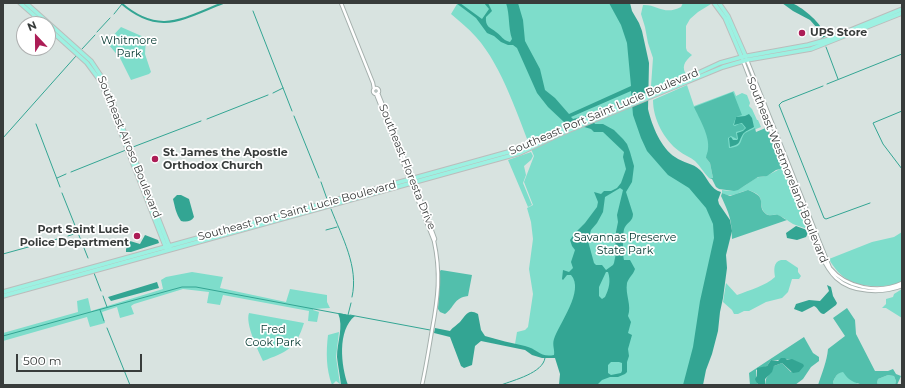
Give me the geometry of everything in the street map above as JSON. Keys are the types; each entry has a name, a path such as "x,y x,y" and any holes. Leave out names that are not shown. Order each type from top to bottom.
{"main road":[{"path":"20,3 35,16"},
{"name":"Southeast Airoso Boulevard","path":"26,3 59,35 90,60 105,82 168,248"},
{"path":"714,3 724,16 744,59"},
{"path":"719,3 728,16 744,59"},
{"path":"809,47 902,9"},
{"name":"Southeast Port Saint Lucie Boulevard","path":"168,248 286,218 511,152 526,147 595,116 696,79 744,59 785,54 809,47 902,13"},
{"name":"Southeast Port Saint Lucie Boulevard","path":"656,94 720,64 809,47"},
{"path":"696,79 701,72"},
{"name":"Southeast Port Saint Lucie Boulevard","path":"168,248 291,212 527,150 568,128 600,118 625,106"},
{"path":"504,157 511,152"},
{"path":"286,218 291,212"},
{"path":"3,296 53,283 62,276 105,266 129,257 168,248"},
{"path":"3,292 87,273 90,270 168,248"}],"street":[{"path":"341,3 375,88 379,90 377,93"},
{"name":"Southeast Westmoreland Boulevard","path":"744,59 830,268 840,279 858,286 888,288 902,285"},
{"path":"375,88 373,92 377,93"},
{"name":"Southeast Floresta Drive","path":"377,93 434,241 438,267 438,295 422,385"}],"green space":[{"name":"Savannas Preserve State Park","path":"456,3 630,3 625,9 653,145 697,185 721,227 690,385 592,385 571,358 543,357 515,344 517,332 525,330 528,327 533,294 529,269 533,239 531,222 527,208 533,205 524,182 534,156 502,78 486,49 467,28 451,14 457,4"},
{"path":"683,3 711,4 690,19 686,26 686,48 692,55 684,65 684,70 687,76 652,91 653,58 641,14 643,5 670,10 681,7"},
{"name":"Whitmore Park","path":"121,27 146,38 145,54 151,72 149,74 131,80 120,58 108,44 108,41"},
{"path":"687,85 694,106 734,91 736,96 742,93 747,95 750,103 749,106 761,127 746,133 746,145 706,158 710,163 713,178 709,178 695,161 679,151 669,141 657,122 653,100"},
{"path":"531,152 533,156 531,160 524,166 526,175 523,183 532,205 528,207 508,160"},
{"path":"784,168 809,228 807,229 793,224 783,217 766,214 763,210 760,198 756,193 744,191 734,195 726,195 722,193 722,190 737,190 756,178 767,176"},
{"path":"902,232 902,281 897,283 881,286 857,284 839,273 829,259 872,242 894,237"},
{"path":"781,260 786,260 798,268 798,272 801,276 799,279 792,279 788,292 782,298 766,302 749,311 744,311 738,314 734,314 732,310 723,302 726,283 737,295 757,288 775,277 775,264"},
{"path":"192,272 223,277 220,288 286,302 290,289 327,295 327,302 330,308 313,309 319,312 317,322 308,321 309,311 223,295 220,305 207,303 209,292 183,289 134,304 131,306 134,314 120,318 117,307 102,312 105,323 90,327 87,317 3,341 3,333 78,312 77,301 88,298 91,311 163,289 161,280 166,277"},
{"path":"902,289 902,318 886,308 882,308 886,304 886,299 893,297 894,294"},
{"name":"Fred Cook Park","path":"249,313 304,323 294,344 284,352 263,361 250,330 248,318"},
{"path":"339,332 336,357 340,384 336,381 332,385 327,360 328,335"},
{"path":"843,371 859,385 834,385 833,382 835,377"},
{"path":"888,375 894,376 896,381 895,385 879,385 877,383 878,379"}],"shaded area":[{"path":"456,3 460,3 482,19 489,9 484,3 488,3 492,11 486,17 487,25 503,39 510,42 512,39 506,3 518,3 523,20 525,41 540,69 545,90 555,98 569,114 631,86 627,43 621,25 609,3 630,3 632,11 642,31 649,63 648,109 655,129 661,142 670,153 678,159 697,168 703,173 714,189 721,192 718,200 719,204 730,220 732,231 726,255 727,268 718,331 703,385 683,385 693,347 700,301 714,238 713,224 706,208 689,188 668,175 647,151 633,115 631,91 571,117 573,119 590,116 595,124 603,124 614,130 627,144 634,166 632,182 626,192 633,216 624,229 623,238 624,260 630,260 635,269 627,283 629,308 628,316 631,322 628,333 632,335 628,349 629,356 627,362 627,372 618,377 610,377 602,380 597,385 559,385 560,374 555,358 542,358 532,355 525,350 481,341 475,346 472,365 464,368 461,366 450,337 434,333 435,328 450,331 469,312 475,312 478,314 481,330 485,336 529,347 545,355 554,355 554,339 570,307 575,289 574,281 571,275 567,275 563,280 562,279 563,270 569,272 573,268 571,262 575,250 570,240 597,207 598,202 594,192 601,194 604,191 611,191 617,188 621,183 626,169 623,157 624,152 603,132 594,132 591,129 568,122 565,123 548,107 537,93 517,48 513,45 508,45 501,42 494,36 487,33 476,18","holes":["620,188 623,190 617,215 618,222 615,237 616,253 613,265 606,270 602,265 596,265 594,263 588,241 591,230 603,212 605,197","606,272 608,272 608,288 605,297 602,299 599,296 599,287","611,362 622,363 621,373 611,375 608,373 608,365"]},
{"path":"782,3 792,3 807,13 816,21 826,36 821,39 817,28 810,20"},
{"path":"733,92 742,115 736,117 733,125 735,126 742,124 745,128 736,132 737,139 731,136 728,138 729,148 739,145 746,132 755,128 756,132 768,127 775,151 779,155 784,168 776,170 767,176 758,177 734,191 719,189 716,187 712,179 709,178 713,178 710,163 706,158 708,149 707,138 704,127 694,107"},
{"path":"749,114 752,118 754,127 744,133 738,144 730,147 729,138 731,137 733,140 737,140 737,133 746,128 742,123 734,125 736,117"},
{"path":"748,190 759,196 763,211 766,214 778,215 787,220 732,239 730,217 721,196 722,193 730,196"},
{"path":"177,195 181,195 189,199 194,217 190,221 181,221 178,216 173,199"},
{"path":"796,226 807,230 808,233 806,237 797,240 787,238 786,233"},
{"path":"145,235 158,240 159,243 131,252 126,252 130,241 140,244"},
{"path":"441,270 472,275 468,296 459,299 445,314 440,312 438,309"},
{"path":"157,282 159,288 111,301 108,297"},
{"path":"827,285 831,287 833,296 837,303 824,314 814,306 802,312 794,309 796,304 809,300 820,301 829,291"},
{"path":"847,308 855,320 856,334 875,371 888,371 893,369 896,374 901,376 897,385 895,385 896,381 894,376 888,375 878,379 877,383 879,385 867,385 852,381 843,372 839,373 835,377 833,382 834,385 818,385 828,349 845,336 833,318"},
{"path":"338,313 355,316 349,322 343,339 342,359 348,385 341,385 337,360 340,329 340,318"},
{"path":"804,337 813,353 819,357 819,361 811,367 803,379 795,385 765,385 766,379 774,366 782,363 791,372 799,363 789,360 771,360 767,366 756,370 757,383 759,385 750,385 749,373"},
{"path":"781,358 785,358 787,360 792,359 803,364 804,366 799,372 793,373 782,363 774,366 772,372 765,379 765,385 757,384 755,379 757,376 757,368 767,366 771,360 778,361"}],"waterway":[{"path":"121,3 135,13 147,19 159,22 183,19 223,3"},
{"path":"114,14 122,4"},
{"path":"253,11 292,111"},
{"path":"97,32 110,18"},
{"path":"82,49 95,35"},
{"path":"826,47 838,79"},
{"path":"827,84 902,54"},
{"path":"3,138 76,56"},
{"path":"823,86 782,102 779,105 824,218 826,219 870,203"},
{"path":"273,93 283,88"},
{"path":"207,119 268,95"},
{"path":"902,111 873,123 883,144 902,169"},
{"path":"294,116 319,178"},
{"path":"133,147 201,121"},
{"path":"36,124 60,187"},
{"path":"71,172 126,150"},
{"path":"57,178 66,174"},
{"path":"321,182 327,199"},
{"path":"62,193 88,258"},
{"path":"331,209 351,263 354,286 352,297"},
{"path":"326,230 337,227"},
{"path":"68,236 77,233"},
{"path":"3,254 61,238"},
{"path":"94,273 101,291"},
{"path":"3,336 182,287 196,287 346,315"},
{"path":"103,296 107,307"},
{"path":"348,315 351,303"},
{"path":"100,310 104,321"},
{"path":"350,315 430,330"},
{"path":"107,328 130,385"},
{"path":"501,385 534,372 543,363 545,358"}],"place":[{"name":"UPS Store","path":"802,33"},
{"name":"St. James the Apostle Orthodox Church","path":"155,159"},
{"name":"Port Saint Lucie Police Department","path":"137,236"}]}
